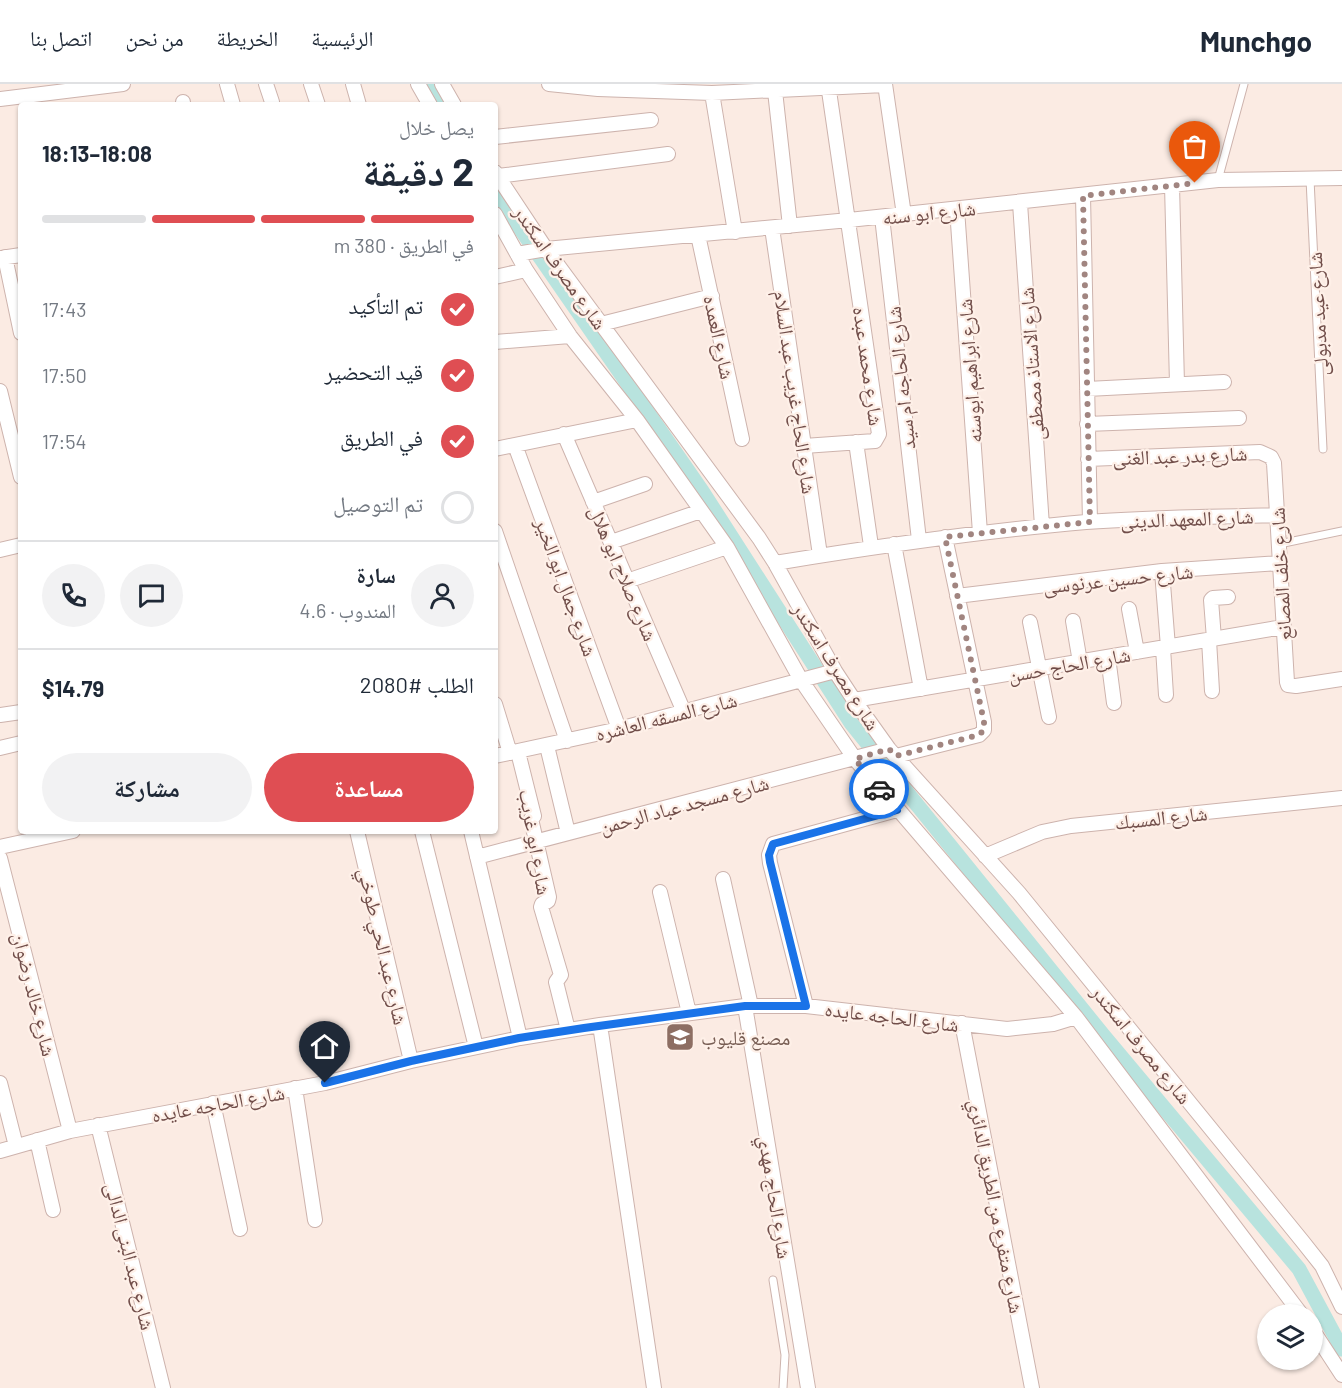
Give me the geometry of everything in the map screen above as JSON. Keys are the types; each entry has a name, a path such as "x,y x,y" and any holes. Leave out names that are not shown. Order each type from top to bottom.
{"street":[{"path":"4,84 3,99 56,95 104,85 123,84"},
{"path":"227,84 232,102"},
{"path":"266,84 272,102"},
{"path":"311,84 317,102"},
{"path":"352,84 358,102"},
{"path":"418,84 428,102"},
{"path":"442,84 452,102"},
{"path":"549,84 712,93 885,85 904,214"},
{"path":"828,86 849,220"},
{"path":"766,89 790,226"},
{"path":"712,93 735,232"},
{"path":"498,136 651,120"},
{"path":"498,174 668,154"},
{"name":"شارع مصرف اسكندر","path":"498,177 546,249 775,562 854,700 893,752 1018,893 1303,1242 1322,1266 1342,1307"},
{"name":"شارع ابو سنه","path":"517,254 546,249 1020,203 1218,180 1342,178"},
{"path":"1172,185 1177,384"},
{"path":"1083,196 1090,522"},
{"name":"شارع الاستاذ مصطفى","path":"1020,203 1042,526"},
{"path":"498,211 518,204"},
{"name":"شارع ابراهيم ابوسنه","path":"957,209 980,532"},
{"name":"شارع الحاجه ام سيد","path":"882,217 918,540"},
{"name":"شارع مصرف اسكندر","path":"498,218 526,270 570,336 638,420 727,547 801,681 855,759 1077,1017 1293,1304"},
{"name":"شارع محمد عبده","path":"804,446 875,441 879,434 849,220"},
{"name":"شارع الحاج غريب عبد السلام","path":"772,228 820,555"},
{"name":"شارع العمده","path":"698,235 742,439"},
{"path":"18,255 3,257 18,320"},
{"path":"498,276 526,270"},
{"path":"601,324 712,296"},
{"path":"498,342 570,336"},
{"path":"1087,389 1224,382"},
{"path":"0,391 16,435 18,452"},
{"path":"1087,424 1239,418"},
{"path":"498,448 638,420"},
{"name":"شارع صلاح ابو هلال","path":"564,434 684,712"},
{"path":"856,442 871,546"},
{"name":"شارع جمال ابو الخير","path":"515,445 619,729"},
{"name":"شارع بدر عبد الغنى","path":"1088,459 1260,452 1271,457"},
{"name":"شارع خلف المصانع","path":"1271,457 1274,463 1287,682 1296,686 1342,679"},
{"path":"593,502 645,484"},
{"path":"610,542 701,511"},
{"name":"شارع المعهد الدينى","path":"775,562 871,546 1042,526 1277,515"},
{"path":"945,537 975,680"},
{"path":"498,540 567,741"},
{"path":"894,544 921,689"},
{"path":"0,550 18,546"},
{"path":"627,581 727,547"},
{"name":"شارع حسين عرنوسى","path":"957,596 1162,571 1280,563"},
{"path":"1162,571 1166,695"},
{"path":"1212,691 1211,600 1227,597"},
{"path":"1129,609 1137,652"},
{"path":"1073,621 1080,662"},
{"path":"1030,622 1049,717"},
{"name":"شارع الحاج حسن","path":"854,700 1283,627"},
{"path":"1107,657 1114,703"},
{"name":"شارع المسقه العاشره","path":"498,755 619,729 836,670"},
{"name":"شارع مسجد عباد الرحمن","path":"477,857 855,759 982,733 985,726 975,680"},
{"path":"0,715 18,712"},
{"name":"شارع ابو غريب","path":"498,712 514,752 534,816 531,819 549,897 549,901 541,907 561,975 556,982 568,1030"},
{"path":"0,748 18,744"},
{"path":"547,746 568,833"},
{"name":"شارع المسبك","path":"985,856 1042,832 1071,826 1342,798"},
{"path":"806,1006 770,862 770,849 773,844 897,810"},
{"name":"شارع عبد الحي طوخي","path":"358,834 411,1061"},
{"path":"423,834 476,1047"},
{"path":"472,834 519,1038"},
{"path":"0,847 34,835"},
{"name":"شارع خالد رضوان","path":"0,858 70,1131"},
{"name":"شارع الحاج مهدي","path":"723,879 748,1006 808,1388"},
{"path":"660,892 689,1013"},
{"name":"شارع الحاجه عايده","path":"0,1151 70,1131 347,1078 411,1061 519,1038 689,1013 748,1006 806,1006 996,1028 1030,1028 1077,1017"},
{"name":"شارع متفرع من الطريق الدائري","path":"962,1023 1032,1388"},
{"path":"600,1025 654,1388"},
{"path":"0,1083 16,1146"},
{"path":"295,1088 315,1220"},
{"path":"213,1103 240,1229"},
{"name":"شارع عبد البنى الدالى","path":"98,1125 163,1388"},
{"path":"37,1140 53,1210"},
{"path":"1323,1346 1342,1375"}],"lane":[{"path":"1218,180 1244,84"},
{"name":"شارع عيد مدبولى","path":"1310,179 1323,449"},
{"path":"1279,544 1342,531"},
{"path":"773,1280 786,1360 783,1388"}],"waterway":[{"path":"428,84 438,102"},
{"path":"498,196 702,491 851,723 1103,1035 1299,1269 1342,1349"}],"way so far":[{"path":"879,789 855,759 889,749 896,756 979,735 984,730 945,537 1090,522 1083,196 1195,183"}],"place":[{"name":"مصنع قليوب","path":"680,1037"}],"route":[{"path":"325,1083 411,1061 519,1038 745,1006 806,1006 770,862 770,849 773,844 897,810 879,789"}]}
